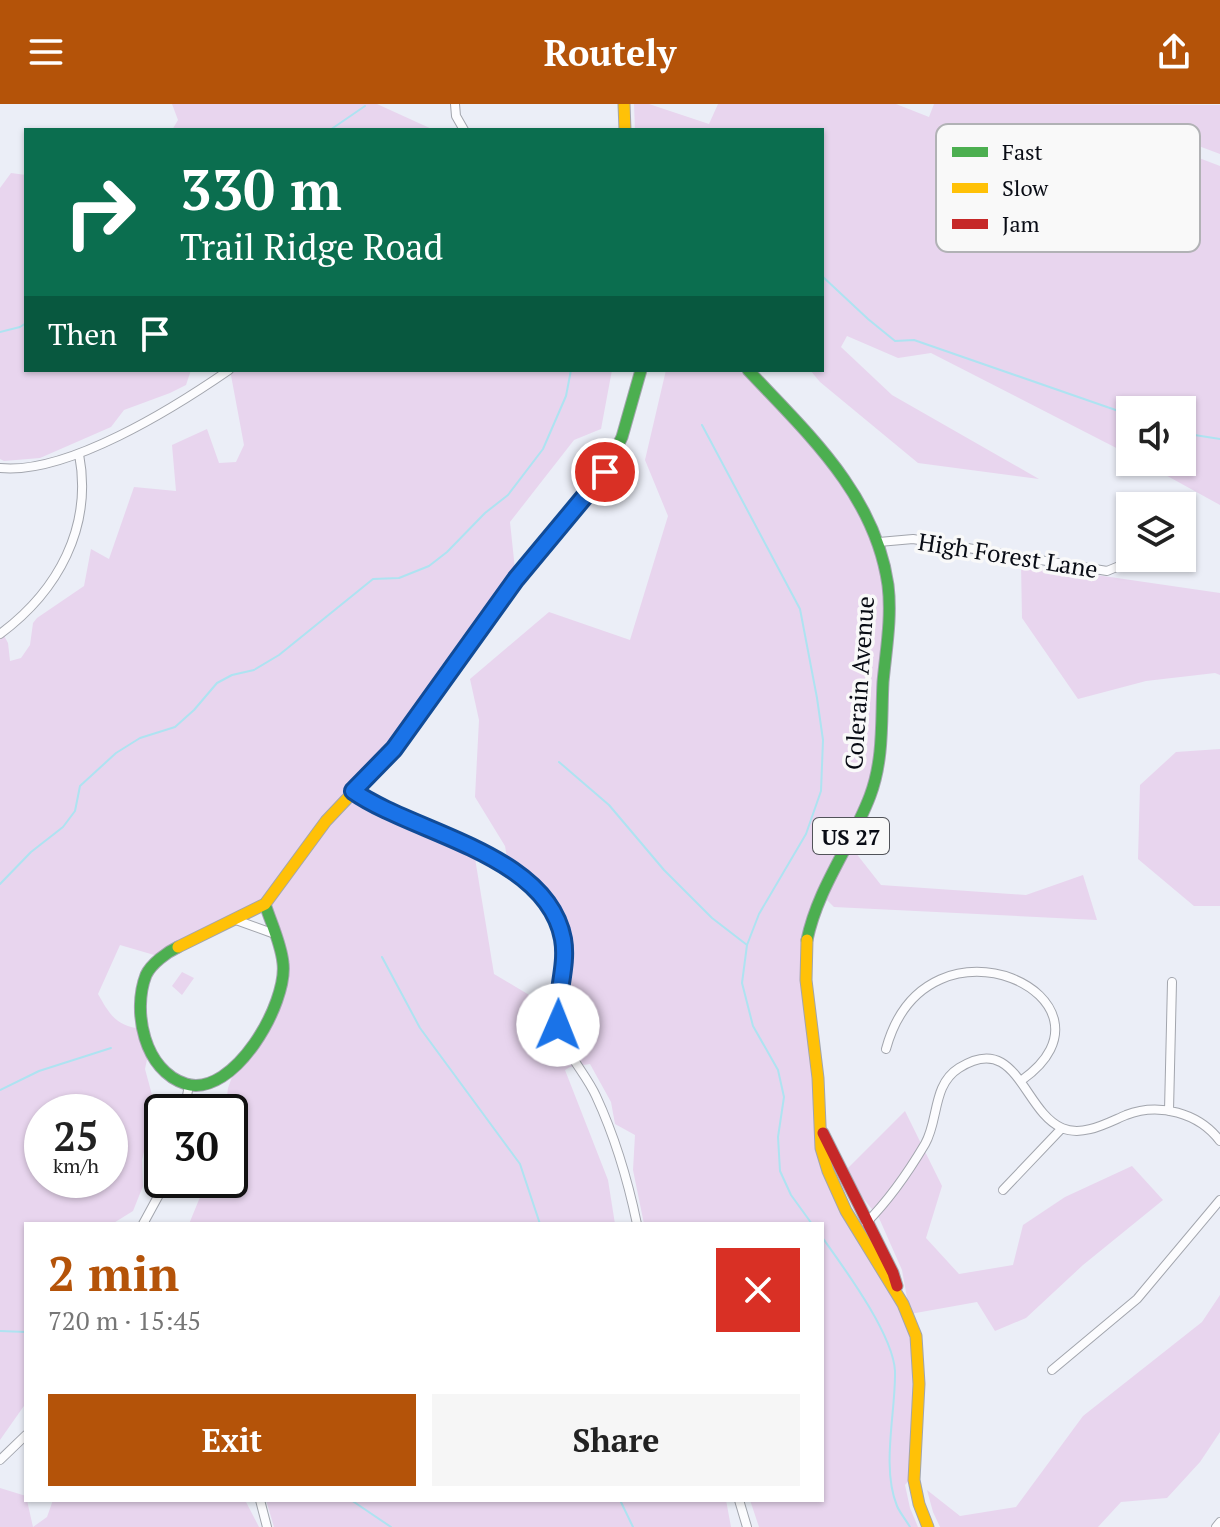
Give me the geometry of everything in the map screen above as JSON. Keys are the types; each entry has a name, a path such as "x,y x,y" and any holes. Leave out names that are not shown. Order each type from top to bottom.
{"main road":[{"path":"624,104 625,128"},
{"path":"265,904 283,963 279,995 253,1046 227,1075 216,1082 189,1085 167,1073 149,1050 140,1015 145,978 153,964 169,951 265,904 302,851 394,749 516,579 594,488 622,437 640,372"},
{"name":"Colerain Avenue","path":"750,372 848,480 863,504 879,542 888,588 874,784 821,894 812,917 805,951 818,1082 821,1149 827,1169 893,1273 898,1293 910,1314 918,1349 912,1459 919,1505 928,1527"}],"street":[{"path":"455,104 456,116 463,128"},
{"path":"0,468 26,468 79,454 149,419 226,372"},
{"path":"0,634 42,596 68,555 81,507 79,454"},
{"name":"High Forest Lane","path":"879,542 913,539 1101,571 1116,568"},
{"path":"353,791 371,803 473,846 509,869 549,905 559,926 564,949 557,1011 562,1038 595,1093 629,1186 637,1222"},
{"path":"236,920 249,922 272,933"},
{"path":"886,1049 900,1014 922,991 946,978 976,970 1004,973 1028,984 1039,995 1052,1013 1054,1024 1054,1037 1046,1060 1022,1080"},
{"path":"1169,1111 1172,982"},
{"path":"863,1226 880,1210 927,1141 942,1087 954,1071 971,1062 991,1060 1009,1067 1022,1080 1036,1107 1062,1128 1092,1129 1137,1112 1169,1111 1198,1120 1220,1141"},
{"path":"187,1094 189,1085"},
{"path":"1003,1190 1062,1128"},
{"path":"144,1222 157,1198"},
{"path":"1052,1370 1137,1299 1220,1200"},
{"path":"0,1460 24,1437"},
{"path":"261,1502 267,1527"},
{"path":"740,1502 747,1527"},
{"path":"1216,1527 1220,1522"}],"shaded area":[{"path":"172,104 377,104 430,128 173,128 178,120"},
{"path":"634,104 649,104 709,124 718,104 896,104 929,117 934,104 1220,105 1220,154 1200,146 1200,124 936,124 936,252 1200,252 1200,158 1220,166 1220,505 1167,476 1196,476 1196,396 1116,396 1116,448 931,353 898,358 847,336 841,347 892,395 1039,479 918,463 820,382 812,372 824,372 824,128 635,128"},
{"path":"11,173 24,175 24,372 190,372 186,385 124,410 111,427 40,458 4,461 0,459 0,188"},
{"path":"230,372 612,372 601,429 574,440 510,522 516,579 444,678 354,791 473,846 494,974 556,1011 563,958 555,915 509,869 505,846 475,797 479,720 470,679 549,612 630,640 668,516 645,460 666,372 750,372 853,487 888,588 874,784 848,843 881,885 1026,895 1083,875 1097,920 834,907 821,894 808,932 827,1169 909,1309 902,1270 879,1218 843,1173 905,1111 942,1186 926,1238 959,1274 1013,1265 1023,1225 1065,1197 1132,1166 1163,1200 1083,1265 1026,1318 995,1331 977,1302 910,1314 915,1332 914,1475 905,1485 918,1527 759,1527 751,1502 824,1502 824,1222 644,1222 633,1170 635,1135 615,1124 611,1102 590,1064 565,1070 608,1180 615,1222 190,1222 200,1198 248,1198 248,1094 227,1094 236,1066 253,1046 283,976 265,905 161,957 120,945 98,994 120,1022 142,1029 149,1050 145,1069 152,1094 144,1094 143,1186 133,1211 115,1222 24,1222 24,1406 0,1440 0,634 2,632 8,643 10,661 21,658 30,645 33,623 37,618 84,586 91,549 109,559 134,487 176,491 172,445 207,429 219,463 236,462 244,445"},
{"path":"1021,564 1220,593 1220,675 1146,681 1078,699 1022,618"},
{"path":"1220,749 1220,906 1194,906 1138,859 1140,785 1176,752"},
{"path":"182,972 194,978 182,995 172,986"},
{"path":"1220,1295 1220,1432 1200,1462 1167,1498 1121,1502 1098,1527 940,1527 927,1490 960,1516 1016,1507 1083,1416 1202,1322"},
{"path":"0,1488 24,1495 33,1527 0,1527"},
{"path":"52,1502 246,1502 259,1527 33,1527 47,1517"},
{"path":"267,1502 726,1502 731,1527 274,1527"}],"waterway":[{"path":"333,128 365,106"},
{"path":"824,278 895,341 914,340 1116,410"},
{"path":"0,332 24,324"},
{"path":"0,884 31,852 63,827 75,811 80,786 116,753 140,738 175,727 217,683 232,675 254,670 279,655 373,579 399,578 429,566 447,552 485,513 508,495 543,449 566,396 571,372"},
{"path":"702,425 800,609 823,740 821,791 806,834 759,914 747,945 742,983 753,1026 778,1070 784,1097 778,1137 780,1171 791,1195 811,1222"},
{"path":"1196,435 1220,439"},
{"path":"559,762 609,805 664,870 712,918 747,945"},
{"path":"382,957 420,1028 520,1164 539,1222"},
{"path":"0,1090 39,1071 111,1048"},
{"path":"824,1240 866,1302 892,1356 895,1387 890,1474 897,1506 910,1527"},
{"path":"0,1331 24,1332"},
{"path":"354,1502 391,1527"},
{"path":"621,1502 633,1527"}],"traffic: fast":[{"path":"552,535 605,472 622,437 640,372"},
{"path":"750,372 815,442 854,494 881,552 888,585 889,621 878,768 870,796 819,902 807,940"},
{"path":"178,947 160,959 146,975 140,1005 141,1022 151,1053 160,1067 186,1084 204,1084 222,1077 239,1062 254,1044 277,1001 283,963 265,904"}],"traffic: slow":[{"path":"624,104 625,128"},
{"path":"178,947 265,904 326,821 394,749 516,579 552,535"},
{"path":"807,940 806,980 818,1078 821,1148 846,1211 903,1304 916,1336 919,1384 914,1480 928,1527"}],"traffic: jam":[{"path":"823,1133 897,1286"}],"route":[{"path":"558,1025 558,994 564,949 559,926 549,905 509,869 473,846 371,803 353,791 394,749 516,579 605,472"}]}
